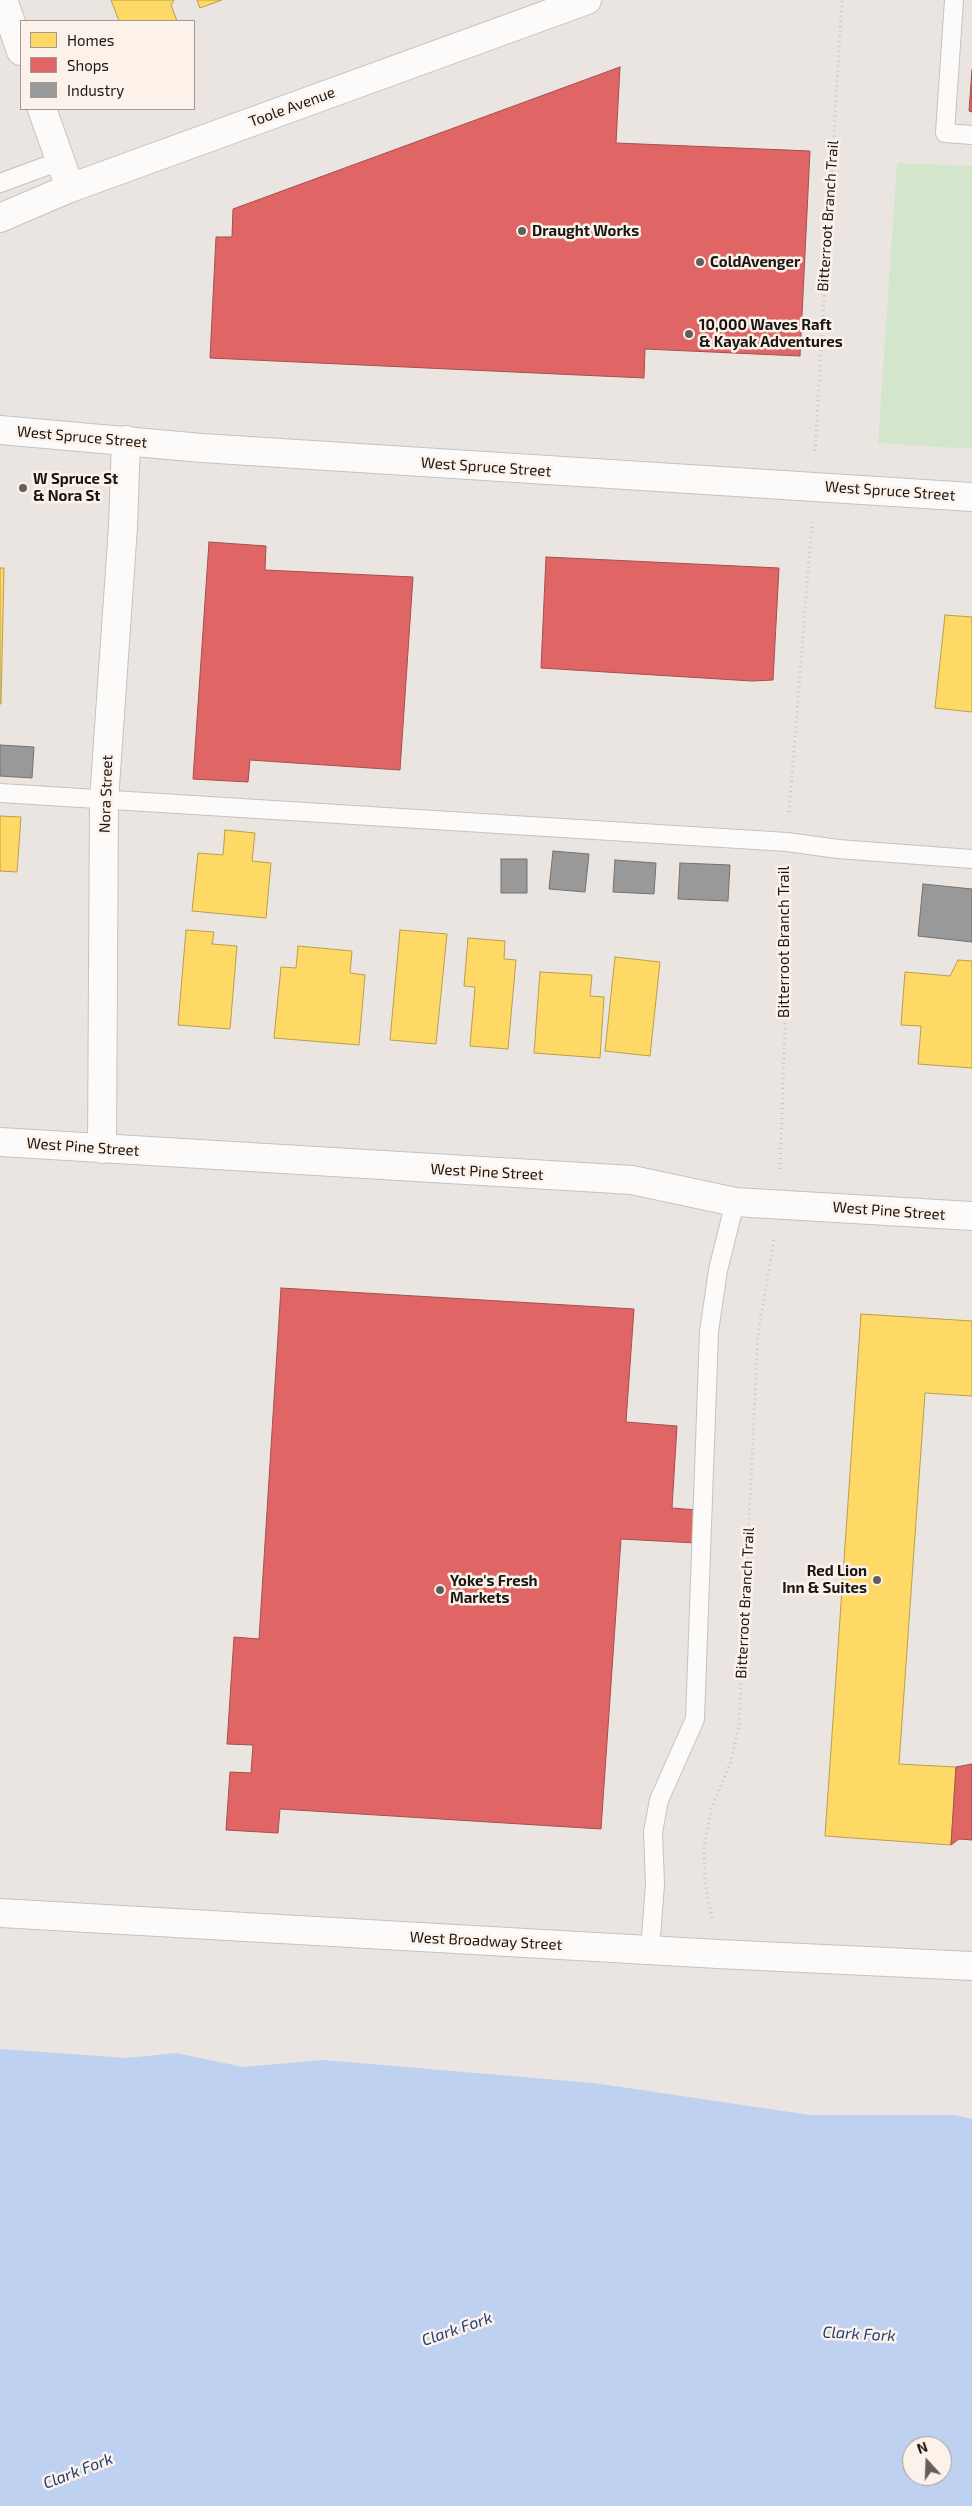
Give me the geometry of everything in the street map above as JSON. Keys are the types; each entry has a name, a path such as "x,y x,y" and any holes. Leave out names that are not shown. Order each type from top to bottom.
{"street":[{"path":"3,0 20,48"},
{"name":"Toole Avenue","path":"0,218 70,188 586,0"},
{"path":"42,110 70,188"},
{"name":"West Spruce Street","path":"0,430 242,451 972,497"},
{"name":"Nora Street","path":"102,1149 104,800 123,527 126,440"},
{"name":"West Pine Street","path":"0,1142 632,1180 735,1202 780,1203 972,1216"},
{"name":"West Broadway Street","path":"0,1913 718,1954 972,1966"}],"lane":[{"path":"954,0 945,133 972,135"},
{"path":"0,183 60,161"},
{"path":"0,793 787,842 838,849 972,858"},
{"path":"650,1950 655,1884 653,1832 659,1800 695,1719 709,1332 718,1270 735,1202"}],"path":[{"name":"Bitterroot Branch Trail","path":"815,432 842,0"},
{"name":"Bitterroot Branch Trail","path":"780,1203 786,997 786,912 782,869 787,842 811,533"},
{"name":"Bitterroot Branch Trail","path":"718,1954 705,1883 704,1846 711,1809 730,1764 740,1725 758,1333 772,1247"}],"green space":[{"path":"897,163 972,166 972,449 878,443"}],"water":[{"name":"Clark Fork","path":"0,2049 127,2058 176,2053 243,2067 323,2060 594,2083 810,2115 955,2115 972,2119 972,2506 0,2506"}],"building: Homes":[{"path":"111,0 174,0 171,5 177,20 119,20"},
{"path":"197,0 222,0 200,8"},
{"path":"0,568 4,568 1,704 0,704"},
{"path":"945,615 972,617 972,712 935,708"},
{"path":"0,816 21,817 17,872 0,871"},
{"path":"225,830 255,833 252,861 271,863 266,918 192,911 198,853 223,855"},
{"path":"186,930 214,932 212,944 237,946 230,1029 178,1025"},
{"path":"400,930 447,934 436,1044 390,1040"},
{"path":"468,938 505,941 504,959 516,960 508,1049 470,1046 475,987 464,986"},
{"path":"298,946 352,951 350,973 365,975 359,1045 274,1038 281,967 296,968"},
{"path":"615,957 660,962 650,1056 605,1051"},
{"path":"958,960 972,961 972,1068 918,1064 921,1026 901,1025 905,972 950,976"},
{"path":"540,972 592,975 590,996 604,997 600,1058 534,1053"},
{"name":"Red Lion Inn & Suites","path":"861,1314 972,1321 972,1396 925,1393 899,1764 956,1767 951,1845 825,1836"}],"building: Shops":[{"path":"620,67 616,143 810,151 800,356 645,349 644,378 210,358 216,237 232,237 233,209"},
{"path":"972,70 972,112 969,111"},
{"path":"209,542 266,546 265,570 413,577 400,770 250,760 248,782 193,779"},
{"path":"546,557 779,568 773,680 752,681 541,668"},
{"name":"Yoke's Fresh Markets","path":"281,1288 634,1309 626,1422 677,1426 672,1508 698,1510 696,1543 621,1539 601,1829 280,1809 278,1833 226,1830 230,1772 251,1773 253,1745 227,1744 234,1637 259,1639"},
{"path":"972,1764 972,1840 959,1839 951,1845 956,1767"}],"building: Industry":[{"path":"0,745 34,747 32,778 0,776"},
{"path":"553,851 589,854 585,892 549,889"},
{"path":"501,859 527,859 527,893 501,893"},
{"path":"615,860 656,863 654,894 613,892"},
{"path":"680,863 730,865 728,901 678,899"},
{"path":"923,884 972,889 972,942 918,936"}],"place":[{"name":"Draught Works","path":"522,231"},
{"name":"ColdAvenger","path":"700,262"},
{"name":"10,000 Waves Raft & Kayak Adventures","path":"689,334"},
{"name":"W Spruce St & Nora St","path":"23,488"},
{"name":"Red Lion Inn & Suites","path":"877,1580"},
{"name":"Yoke's Fresh Markets","path":"440,1590"}]}
